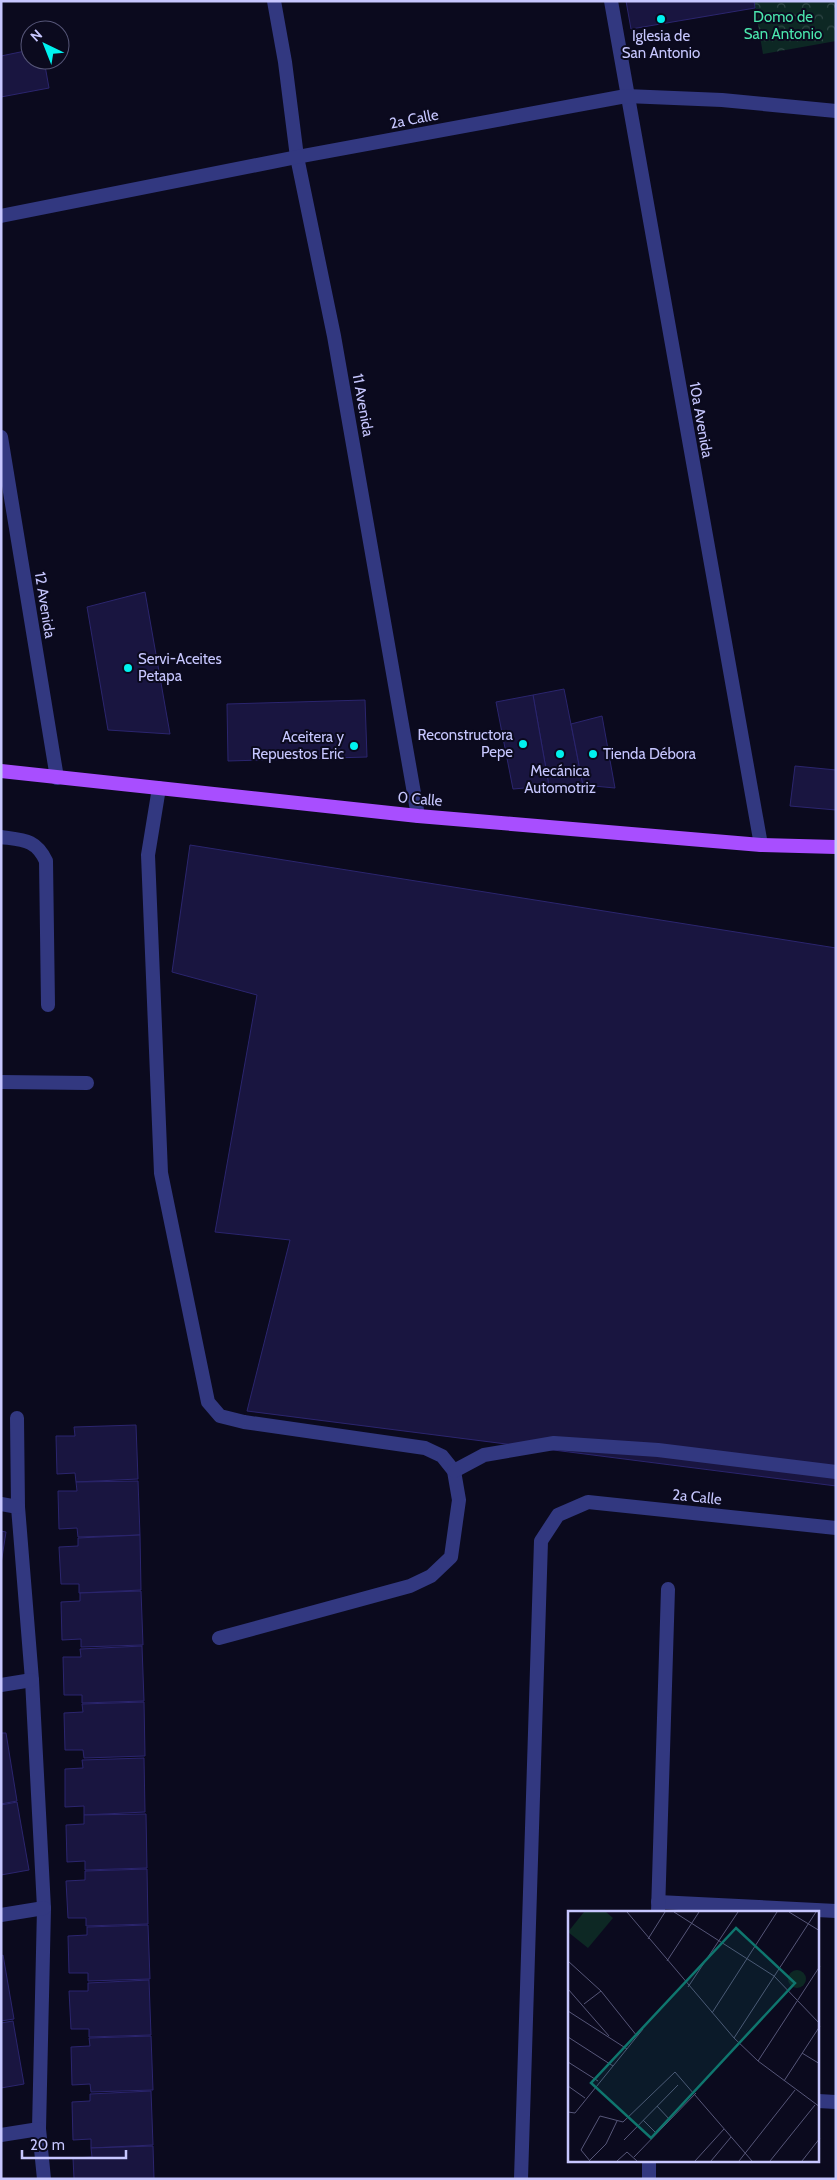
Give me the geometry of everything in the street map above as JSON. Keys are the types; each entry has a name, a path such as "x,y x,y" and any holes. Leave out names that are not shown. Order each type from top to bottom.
{"main road":[{"name":"0 Calle","path":"1,771 418,816 760,845 836,847"}],"street":[{"name":"11 Avenida","path":"274,1 285,62 298,157 334,336 418,816"},
{"name":"10a Avenida","path":"611,1 626,96 760,845"},
{"name":"2a Calle","path":"1,216 298,157 626,96 722,100 836,111"},
{"name":"12 Avenida","path":"1,437 57,778"},
{"path":"159,788 148,855 161,1173 208,1402 220,1416 244,1422 425,1448 442,1456 454,1471 459,1500 451,1557 431,1576 410,1586 219,1638"},
{"path":"1,837 29,841 41,850 46,861 48,1005"},
{"path":"1,1082 87,1083"},
{"path":"18,1418 18,1507 32,1680 44,1908 40,2129 44,2179"},
{"path":"454,1471 484,1455 554,1443 658,1450 836,1472"},
{"name":"2a Calle","path":"521,2179 541,1541 558,1515 588,1502 836,1528"},
{"path":"1,1504 18,1507"},
{"path":"668,1589 658,1907 836,1911"},
{"path":"1,1685 32,1680"},
{"path":"1,1916 44,1908"},
{"path":"820,2101 836,2102"},
{"path":"1,2135 40,2129"},
{"path":"648,2179 649,2162"}],"green space":[{"name":"Domo de San Antonio","path":"754,1 836,1 836,41 763,54"}],"building":[{"name":"Iglesia de San Antonio","path":"626,1 754,1 755,8 631,29"},
{"path":"20,52 20,70 46,70 49,88 1,97 1,56"},
{"name":"Servi-Aceites Petapa","path":"145,592 170,734 108,730 87,607"},
{"name":"Mecánica Automotriz","path":"564,689 583,785 549,786 533,695"},
{"name":"Reconstructora Pepe","path":"533,695 549,786 513,789 496,702"},
{"path":"365,700 367,757 228,761 227,704"},
{"name":"Tienda Débora","path":"602,716 615,788 583,785 571,724"},
{"path":"795,766 836,770 836,810 790,806"},
{"path":"190,845 836,948 836,1486 247,1411 290,1240 215,1232 257,995 172,972"},
{"path":"136,1425 138,1479 76,1482 75,1473 57,1474 56,1436 75,1436 74,1427"},
{"path":"138,1481 140,1535 78,1537 77,1528 59,1529 58,1491 77,1491 76,1482"},
{"path":"1,1531 6,1532 1,1564"},
{"path":"140,1535 141,1590 79,1593 79,1584 61,1584 59,1547 78,1546 78,1538"},
{"path":"141,1591 143,1645 81,1647 81,1639 62,1640 61,1602 80,1601 80,1593"},
{"path":"142,1646 144,1701 82,1703 82,1695 64,1695 63,1657 81,1657 80,1649"},
{"path":"144,1702 145,1756 84,1758 83,1750 65,1750 64,1713 83,1712 82,1704"},
{"path":"1,1733 6,1733 17,1801 1,1804"},
{"path":"144,1758 145,1812 84,1815 84,1806 65,1807 65,1769 83,1768 82,1760"},
{"path":"17,1802 29,1870 1,1875 1,1805"},
{"path":"146,1814 147,1868 85,1870 85,1861 67,1862 66,1825 84,1824 84,1815"},
{"path":"147,1869 148,1924 86,1926 86,1918 68,1918 66,1881 85,1880 85,1871"},
{"path":"148,1925 150,1979 88,1981 88,1973 69,1973 68,1936 87,1935 87,1927"},
{"path":"3,1955 14,2019 1,2021 1,1956"},
{"path":"149,1980 151,2035 89,2037 89,2029 71,2029 69,1991 88,1991 88,1983"},
{"path":"13,2021 24,2084 1,2088 1,2023"},
{"path":"151,2036 153,2090 91,2092 90,2084 72,2085 71,2047 90,2046 89,2038"},
{"path":"151,2091 153,2145 91,2148 91,2139 73,2140 72,2102 90,2101 90,2094"},
{"path":"153,2146 154,2179 74,2179 73,2158 92,2157 91,2148"}],"place":[{"name":"Iglesia de San Antonio","path":"661,19"},
{"name":"Servi-Aceites Petapa","path":"128,668"},
{"name":"Reconstructora Pepe","path":"523,744"},
{"name":"Aceitera y Repuestos Eric","path":"354,746"},
{"name":"Mecánica Automotriz","path":"560,754"},
{"name":"Tienda Débora","path":"593,754"}]}
